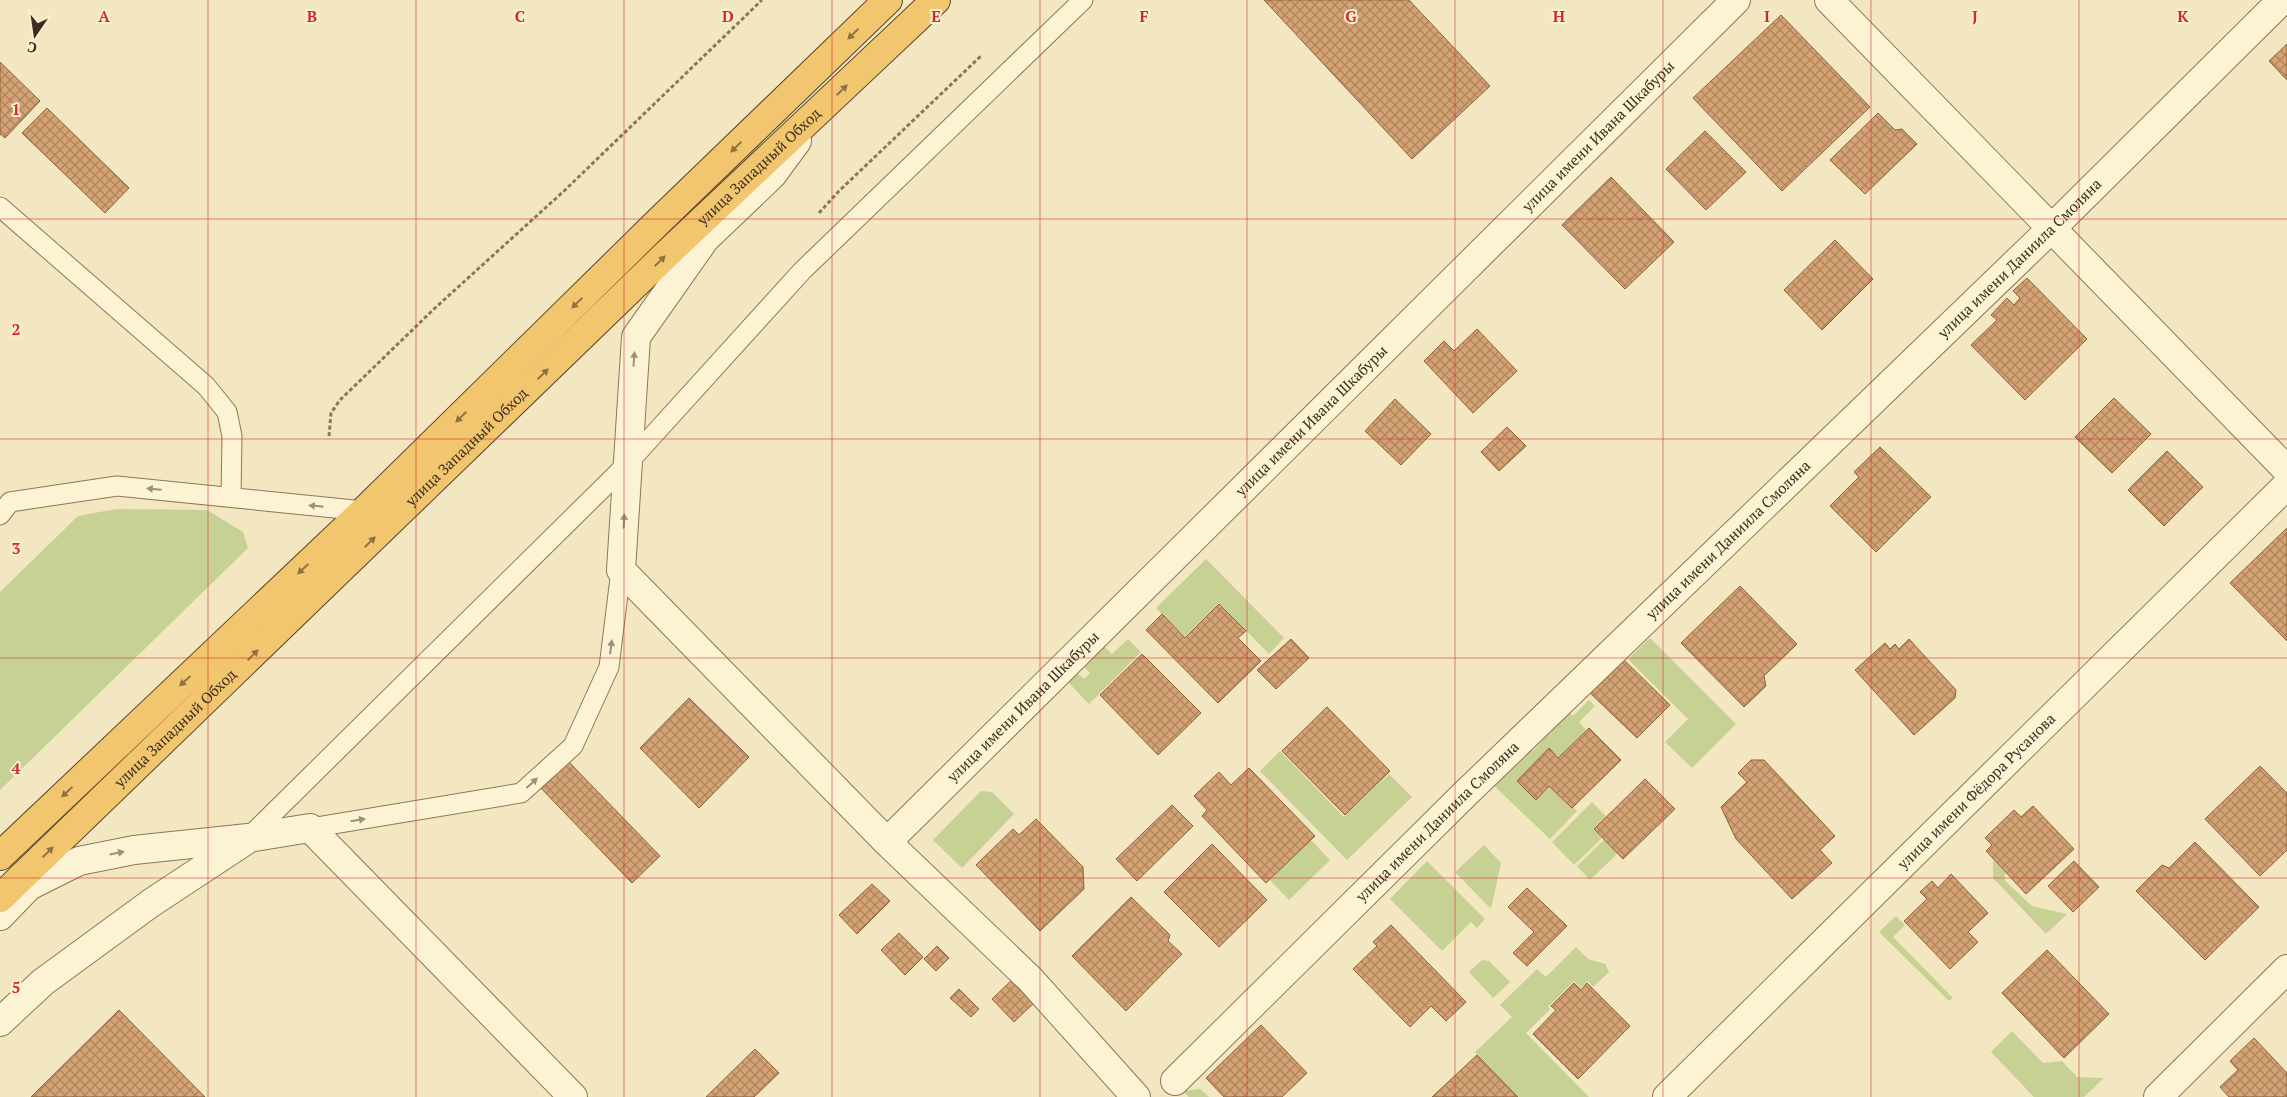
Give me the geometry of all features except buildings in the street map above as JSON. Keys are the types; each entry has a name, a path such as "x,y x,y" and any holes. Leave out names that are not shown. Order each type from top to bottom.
{"highway":[{"name":"улица Западный Обход","path":"0,856 364,511 659,221 888,0"},
{"name":"улица Западный Обход","path":"0,898 675,246 936,0"}],"street":[{"name":"улица имени Ивана Шкабуры","path":"887,842 1736,0"},
{"path":"1829,0 2053,227 2287,470"},
{"name":"улица имени Даниила Смоляна","path":"1175,1081 1480,780 2053,227 2282,0"},
{"path":"816,115 772,176 705,239 636,337 621,570 887,842 1030,979 1136,1097"},
{"name":"улица имени Фёдора Русанова","path":"1667,1097 2287,485"},
{"path":"0,916 29,886 79,861 134,850 248,838 310,828 573,1097"},
{"path":"0,1022 43,982 151,903 248,838"},
{"path":"2158,1097 2287,969"}],"lane":[{"path":"248,838 627,464 802,271 1083,0"},
{"path":"0,207 206,386 227,412 232,436 230,496"},
{"path":"0,514 10,502 117,486 364,511"},
{"path":"310,828 521,793 573,746 605,676 608,667 621,570"}],"path":[{"path":"329,436 330,413 340,400 435,308 564,191 762,0"},
{"path":"815,217 839,191 989,49"}],"green space":[{"path":"116,509 207,510 243,532 248,548 0,790 0,592 78,516"},
{"path":"1206,559 1284,638 1269,654 1219,603 1185,637 1156,608"},
{"path":"1650,638 1736,724 1692,768 1665,742 1688,719 1628,659"},
{"path":"1128,639 1141,652 1089,704 1065,679 1074,670 1084,679 1090,673 1081,664 1101,643 1112,654"},
{"path":"1589,700 1595,706 1579,722 1586,730 1558,757 1549,749 1550,784 1577,811 1550,839 1489,781 1526,744 1533,751 1542,741 1535,734 1562,707 1573,716"},
{"path":"1280,751 1344,817 1389,774 1412,797 1347,860 1260,771"},
{"path":"981,791 992,792 1014,814 962,868 933,840"},
{"path":"1592,802 1606,816 1593,829 1602,838 1574,865 1552,842"},
{"path":"1605,839 1618,853 1590,880 1577,866"},
{"path":"1311,840 1330,860 1289,900 1270,880"},
{"path":"1484,845 1501,863 1491,909 1455,872"},
{"path":"1993,860 2005,872 2005,881 2032,906 2067,914 2046,934 1993,878"},
{"path":"1427,861 1485,919 1477,928 1471,922 1442,951 1390,899"},
{"path":"1896,916 1905,925 1893,937 1953,998 1949,1001 1879,932"},
{"path":"1576,947 1588,959 1605,964 1609,972 1593,987 1588,981 1581,988 1574,981 1526,1033 1589,1097 1519,1097 1475,1052 1512,1017 1500,1005 1537,969 1546,977"},
{"path":"1482,960 1489,961 1510,982 1493,998 1469,972"},
{"path":"2012,1031 2043,1063 2062,1061 2077,1077 2104,1078 2084,1097 2034,1097 1991,1052"},
{"path":"1200,1089 1209,1097 1189,1097 1182,1091"}]}
